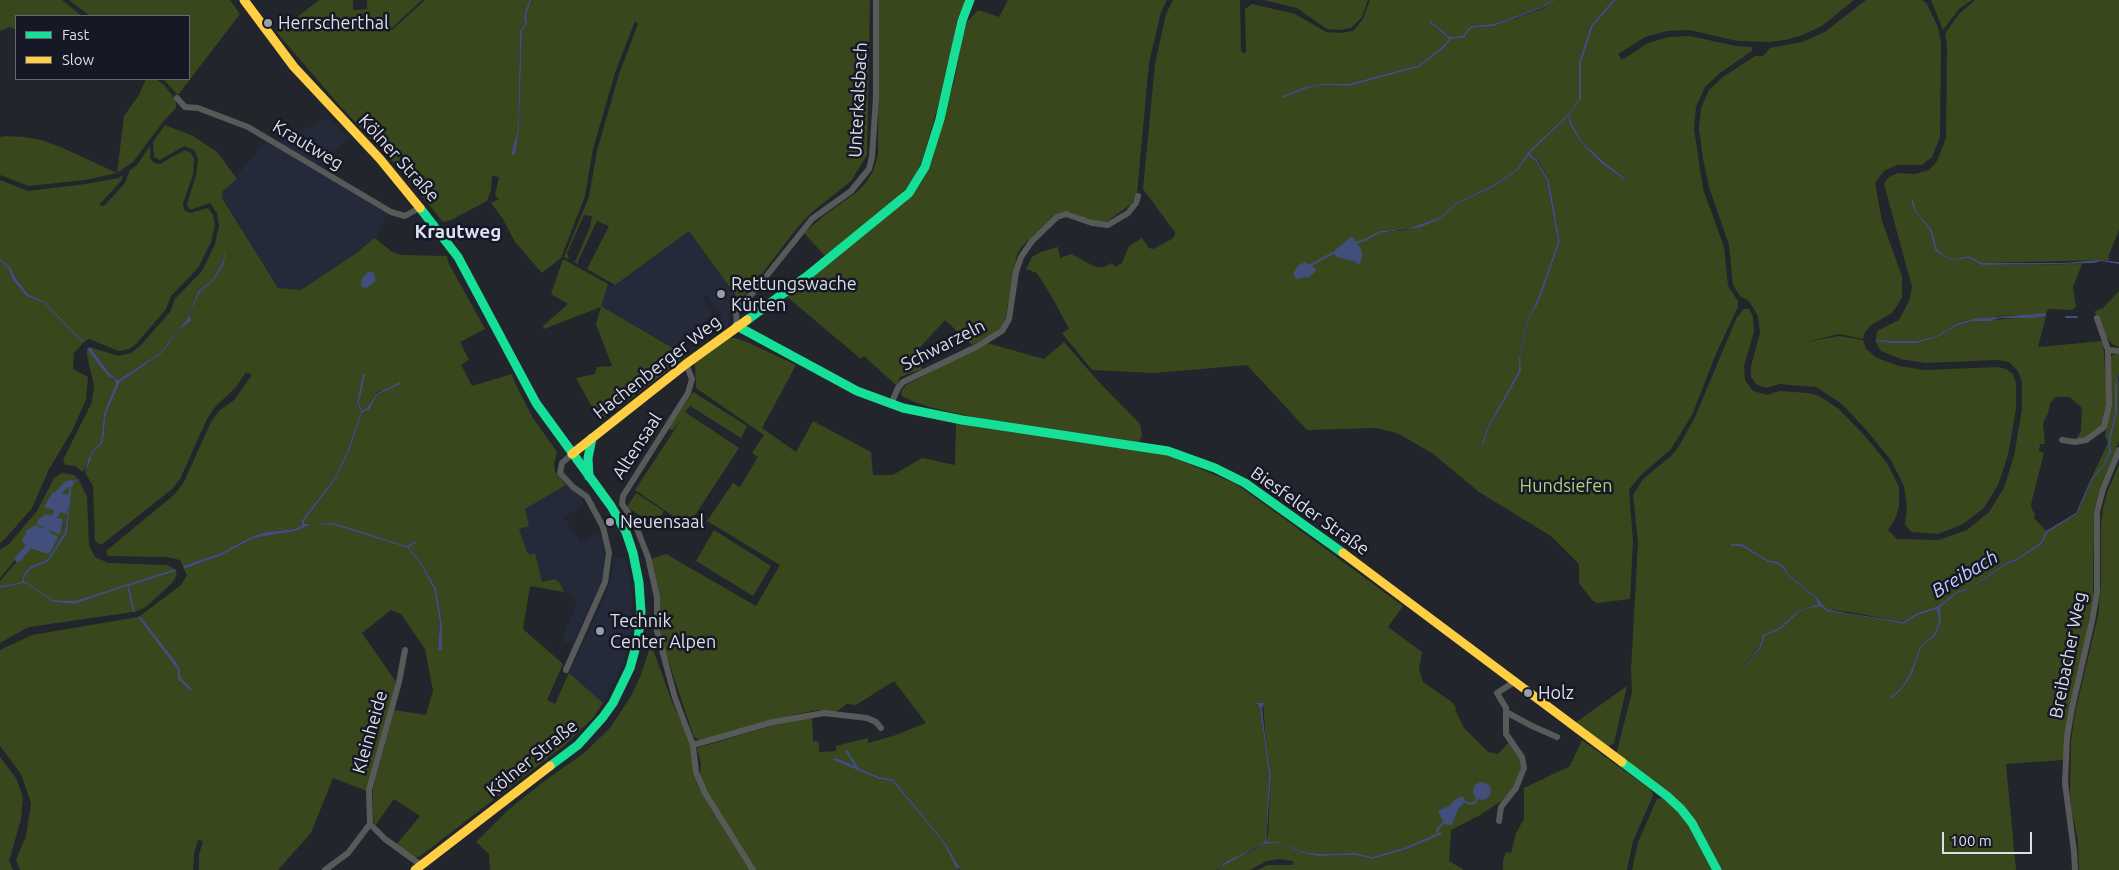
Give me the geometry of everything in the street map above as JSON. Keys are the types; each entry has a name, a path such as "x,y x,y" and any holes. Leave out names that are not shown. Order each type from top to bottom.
{"street":[{"name":"Kölner Straße","path":"244,0 294,67 422,207 458,257 536,403 611,506 626,532 633,553 639,583 641,612 638,639 630,668 613,703 578,745 418,868"},
{"name":"Unterkalsbach","path":"737,326 736,311 739,305 762,282 812,219 851,191 869,169 872,157 876,97 876,0"},
{"name":"Hachenberger Weg","path":"572,454 686,364 806,277 909,194 925,166 940,119 962,21 970,0"},
{"name":"Krautweg","path":"177,98 185,107 198,108 248,127 391,212 405,216 422,207"},
{"name":"Schwarzeln","path":"891,404 898,388 903,382 990,339 1002,331 1009,319 1016,272 1021,257 1032,241 1057,217 1066,214 1095,224 1108,225 1128,212 1136,203 1138,196"},
{"path":"2062,440 2080,442 2104,427 2109,406 2108,350 2097,318"},
{"name":"Biesfelder Straße","path":"737,326 850,387 891,404 915,411 962,420 1168,451 1215,468 1245,483 1264,495 1674,802 1692,823 1717,870"},
{"path":"2108,350 2119,351"},
{"name":"Altensaal","path":"686,364 692,379 688,393 622,499 622,504 634,520 648,556 657,597 657,632 675,698 693,745 696,772 705,793 753,870"},
{"path":"590,478 588,458 592,438"},
{"name":"Breibacher Weg","path":"2075,870 2065,783 2067,737 2097,592 2097,512 2103,489 2119,450"},
{"path":"566,670 605,582 609,553 603,526 587,497 573,487 560,473 562,462 572,454"},
{"name":"Kleinheide","path":"370,824 369,790 400,682 405,650"},
{"path":"1499,821 1501,807 1516,788 1524,768 1522,757 1506,734 1506,712 1504,704 1497,693 1514,682"},
{"path":"1506,712 1557,737"},
{"path":"693,745 773,722 824,713 867,718 876,722 881,728"},
{"path":"326,870 348,853 370,824 418,868"}],"shaded area":[{"path":"329,118 349,139 317,165 279,143"},
{"path":"266,141 388,213 375,238 355,254 301,290 278,288 221,195"},
{"path":"689,231 739,300 731,307 728,325 712,336 709,333 710,328 723,318 707,295 702,298 711,312 711,316 696,328 698,332 675,349 601,306 608,284 613,286"},
{"path":"566,485 580,496 584,504 564,517 581,543 599,531 605,559 603,578 574,641 569,643 564,642 563,637 578,599 564,592 562,587 551,579 542,583 535,554 530,555 527,552 519,529 529,526 525,509"},
{"path":"625,557 632,592 631,630 623,663 603,703 569,673 606,593 612,577 614,559"}],"green space":[{"path":"0,0 62,0 81,15 15,15 15,30 9,27 0,31"},
{"path":"69,0 230,0 240,14 190,79 190,15 89,15"},
{"path":"319,0 353,0 353,10 367,9 367,0 422,0 392,28 383,27 392,30 425,0 529,0 524,16 525,24 520,31 518,131 514,150 515,154 519,131 522,31 527,24 526,16 531,0 870,0 867,155 851,181 811,213 797,228 748,292 739,300 689,231 615,285 587,269 609,226 597,221 578,264 574,262 590,227 592,216 584,215 567,253 569,259 564,257 589,197 597,151 619,74 638,24 635,21 615,73 593,149 585,196 561,258 542,273 515,242 503,219 491,203 499,199 495,195 499,177 492,176 491,190 487,201 451,220 443,222 407,177 340,106 277,33"},
{"path":"879,0 966,0 957,20 947,75 922,161 913,180 900,196 826,257 804,233 866,183 874,169 878,154"},
{"path":"1008,0 1167,0 1161,12 1149,63 1137,193 1131,204 1108,221 1096,222 1070,212 1062,212 1055,215 1022,246 1017,254 1006,315 1003,325 997,332 972,345 945,320 912,356 923,369 900,377 897,386 864,356 861,359 786,296 808,281 912,195 923,180 931,164 955,77 965,24 978,10 999,17"},
{"name":"Hundsiefen","path":"1173,0 1240,0 1241,52 1246,53 1245,9 1252,4 1295,14 1326,32 1341,33 1353,31 1363,19 1370,0 1552,0 1541,7 1494,24 1470,26 1463,36 1450,37 1429,23 1449,39 1419,65 1348,84 1320,84 1306,87 1284,98 1320,85 1349,86 1419,67 1444,48 1451,39 1464,38 1471,28 1494,26 1542,9 1555,0 1613,0 1591,25 1579,62 1579,99 1571,111 1527,153 1517,169 1493,185 1456,203 1441,217 1406,229 1380,231 1366,241 1380,233 1406,230 1442,218 1457,204 1493,187 1518,170 1528,154 1536,161 1547,181 1558,242 1536,303 1528,318 1519,358 1519,370 1488,426 1483,446 1489,427 1520,371 1520,358 1529,318 1538,304 1560,242 1549,181 1538,160 1530,153 1568,116 1570,125 1582,144 1602,164 1626,179 1583,143 1569,115 1581,99 1581,63 1593,26 1616,0 1854,0 1822,26 1800,36 1785,40 1770,42 1737,41 1690,30 1667,31 1645,37 1618,54 1622,60 1648,43 1668,37 1690,36 1736,46 1752,47 1752,51 1720,73 1705,87 1696,107 1694,129 1703,189 1724,247 1728,286 1738,301 1738,307 1715,356 1692,415 1671,449 1640,476 1629,490 1633,541 1630,599 1597,603 1592,600 1579,583 1579,564 1551,536 1479,492 1432,453 1397,433 1376,428 1307,430 1247,365 1154,373 1092,370 1062,333 1069,329 1053,299 1037,273 1026,269 1032,257 1058,247 1060,258 1071,254 1096,267 1104,267 1111,263 1115,267 1122,263 1129,246 1142,238 1149,248 1153,249 1172,239 1175,235 1175,232 1143,189 1155,64 1166,14"},
{"path":"1264,0 1368,0 1362,17 1351,28 1339,30 1327,29 1297,8"},
{"path":"1866,0 1922,0 1926,3 1938,27 1941,44 1940,137 1932,157 1922,165 1897,165 1884,171 1875,183 1882,221 1902,276 1902,298 1892,313 1871,325 1865,332 1863,339 1839,334 1806,342 1839,336 1863,340 1866,349 1877,358 1899,366 1924,370 1997,367 2006,369 2013,374 2016,383 2016,409 2008,455 1998,485 1984,508 1963,524 1938,534 1911,532 1905,524 1907,508 1904,486 1891,460 1842,404 1816,387 1779,384 1767,388 1757,385 1751,377 1751,366 1760,333 1758,316 1749,301 1740,296 1733,285 1729,245 1709,187 1703,159 1699,129 1701,108 1709,90 1723,77 1755,56 1763,56 1770,48 1802,42 1825,32"},
{"path":"1931,0 1972,0 1959,9 1943,30"},
{"path":"1975,0 2119,0 2119,230 2108,257 2110,260 1983,263 1969,256 1954,259 1944,256 1937,249 1932,230 1916,211 1912,201 1915,212 1930,231 1935,249 1944,257 1954,260 1969,258 1982,265 2082,264 2073,287 2076,307 2071,310 2048,309 2046,313 2035,315 1973,319 1956,324 1937,336 1917,341 1876,340 1877,331 1899,320 1909,301 1912,287 1884,184 1889,177 1898,173 1915,174 1929,170 1937,161 1946,138 1947,44 1945,34 1958,15"},
{"path":"146,80 157,80 176,100 176,108 162,123 133,162 117,173 124,116 139,95"},
{"path":"164,80 189,80 178,95"},
{"path":"165,125 193,136 217,152 237,179 223,191 222,198 278,288 301,290 355,254 375,238 392,252 401,255 447,256 448,262 485,329 460,342 469,360 461,365 472,386 512,374 533,418 557,452 554,464 555,472 566,485 525,509 529,526 519,529 527,552 530,555 535,553 542,582 555,579 560,583 564,592 530,586 523,629 563,664 547,700 555,704 569,673 603,703 592,719 565,745 419,857 412,857 396,845 420,816 394,799 375,826 373,816 373,788 394,710 426,715 433,691 425,649 401,614 391,610 362,633 396,682 367,791 333,778 311,833 278,870 199,870 199,855 203,841 198,840 194,854 193,870 20,870 16,860 26,836 31,803 21,774 0,746 0,650 32,635 138,617 174,663 178,670 178,679 192,689 180,677 180,670 176,662 140,616 181,585 187,575 184,569 222,555 254,538 296,531 312,524 335,524 408,548 421,565 434,589 440,624 438,650 442,624 436,588 422,564 409,547 415,541 407,546 335,523 304,524 304,521 337,477 350,449 362,413 369,410 377,395 401,384 376,393 367,408 362,411 359,403 364,373 357,403 361,412 348,449 336,476 302,520 302,525 295,529 266,532 253,536 221,553 183,566 180,560 166,557 108,556 106,551 175,494 184,482 211,422 219,411 234,400 252,375 246,372 236,387 215,407 207,419 180,479 171,490 101,545 95,541 93,486 85,473 91,454 103,443 106,414 120,382 161,354 181,328 191,321 189,315 200,292 213,281 223,266 224,254 221,265 212,280 198,291 187,319 160,353 118,380 110,374 90,347 118,356 131,353 140,346 170,312 175,299 202,271 215,244 219,226 217,213 210,203 190,210 187,204 196,175 198,159 194,150 184,146 160,160 154,157 153,142"},
{"path":"0,137 24,137 42,140 117,173 86,180 29,186 0,175"},
{"path":"150,146 150,158 154,163 160,164 185,150 191,153 194,159 193,175 183,203 184,210 190,213 208,208 213,215 215,226 211,242 198,268 171,296 166,309 137,343 129,349 119,351 89,339 84,342 45,302 28,294 10,267 0,259 0,180 28,191 86,184 119,178 123,175 121,181 99,205 104,206 125,183 130,170 137,165"},
{"path":"563,259 608,284 601,306 686,356 616,410 599,420 576,378 595,374 597,367 612,366 596,324 601,307 544,329 543,326 568,304 551,294"},
{"path":"0,261 8,268 12,279 26,296 44,303 83,343 74,353 73,369 88,377 86,400 72,431 49,469 32,508 0,543"},
{"path":"2119,291 2119,347 2112,344 2107,338 2100,319 2094,312 2102,309"},
{"path":"1744,309 1749,309 1753,317 1754,332 1744,366 1745,380 1753,391 1767,395 1780,391 1808,393 1819,396 1839,409 1864,435 1887,463 1899,487 1899,507 1895,519 1888,530 1897,539 1939,540 1967,530 1989,512 2004,488 2014,456 2022,409 2022,382 2018,371 2009,362 1998,360 1925,363 1901,359 1881,351 1875,341 1917,343 1938,337 1956,326 1974,321 2046,316 2038,347 2103,341 2108,405 2103,425 2084,439 2076,440 2081,431 2082,408 2070,397 2055,397 2050,403 2043,423 2045,444 2040,444 2039,451 2044,453 2031,504 2035,514 2034,518 2046,531 2041,542 2016,559 2007,562 1968,589 1958,591 1938,606 1917,613 1903,622 1850,612 1828,610 1816,597 1788,574 1785,567 1778,562 1768,560 1742,544 1731,546 1741,546 1768,562 1783,568 1787,575 1815,598 1818,604 1798,611 1780,627 1763,635 1759,646 1745,666 1761,647 1765,636 1781,629 1799,612 1809,608 1820,605 1828,612 1904,624 1918,615 1938,608 1939,622 1934,634 1920,646 1910,673 1902,687 1890,697 1903,688 1912,674 1921,647 1936,635 1941,622 1939,607 1958,593 1968,590 2042,544 2048,532 2077,514 2092,480 2105,465 2111,451 2110,443 2117,412 2117,385 2119,381 2119,442 2101,485 2094,510 2093,597 2063,760 2006,764 2016,870 1722,870 1694,818 1616,755 1632,692 1631,671 1638,542 1633,495 1643,479 1671,456 1679,446 1695,417 1737,317"},
{"path":"727,338 735,338 796,365 762,428 796,452 813,421 871,452 873,475 893,475 922,458 955,465 956,423 1168,455 1236,484 1403,606 1388,627 1422,652 1419,669 1423,682 1452,702 1464,728 1488,752 1498,754 1509,742 1522,762 1518,780 1506,798 1480,815 1451,830 1449,861 1464,870 1257,870 1268,865 1293,865 1293,861 1279,859 1267,861 1250,870 1218,870 1228,862 1265,844 1278,843 1303,853 1317,856 1356,855 1372,859 1407,849 1441,834 1372,857 1356,853 1318,854 1304,852 1278,842 1266,842 1271,776 1263,703 1256,704 1260,708 1269,776 1264,843 1227,861 1216,870 961,870 944,841 893,779 879,777 859,768 846,751 856,767 839,759 833,760 879,779 892,781 943,842 959,870 755,870 705,788 700,775 701,764 697,748 782,723 812,717 813,741 819,742 819,752 836,751 836,746 868,738 868,743 896,735 926,723 894,681 856,705 847,704 836,712 817,710 701,741 694,737 661,639 658,588 651,559 666,554 756,606 780,565 707,521 733,483 740,487 758,457 752,453 764,435 696,388 695,363","holes":["1465,802 1458,810 1453,823 1439,810"]},
{"path":"1064,342 1098,381 1140,424 1142,436 1139,442 986,420 933,408 902,396 901,392 906,385 987,343 1044,359"},
{"path":"87,349 117,384 104,413 101,442 90,453 83,472 75,466 65,465 63,460 92,402 94,385"},
{"path":"2119,353 2119,373 2115,385 2115,412 2108,443 2105,436 2109,419 2110,358 2114,354"},
{"path":"693,392 747,426 741,438 690,406 685,412 739,448 688,526 635,490 683,417 673,430 668,429"},
{"path":"2108,443 2109,451 2104,464 2091,479"},
{"path":"2119,465 2119,870 2079,870 2078,840 2070,793 2071,742 2075,713 2098,616 2103,508 2108,490"},
{"path":"62,473 74,475 78,479 70,483 65,532 47,560 31,566 23,575 22,582 0,586 0,581 24,553 22,552 0,578 0,550 9,544 37,511 54,478","holes":["46,514 63,519 60,535 37,523"]},
{"path":"79,480 87,497 89,545 95,557 108,563 167,565 175,569 75,602 53,600 24,582 25,576 32,568 48,562 67,533 72,484"},
{"path":"636,493 664,511 655,525 627,507"},
{"path":"714,530 771,566 753,596 696,561"},
{"path":"176,571 177,574 173,582 146,607 135,612 129,586"},
{"path":"25,583 53,602 75,604 127,586 133,612 29,627 0,643 0,588"},
{"path":"651,644 672,702 689,739 696,776 750,870 490,870 489,854 476,842 508,810 547,779 583,754 610,728 631,696 641,675"},
{"path":"1627,686 1614,743 1607,748 1575,723"},
{"path":"1582,740 1651,790 1653,796 1633,841 1627,870 1503,870 1506,852 1511,853 1516,833 1524,819 1524,788 1570,766"},
{"path":"0,757 16,778 23,797 21,819 9,861 13,870 0,870"},
{"path":"1662,798 1671,804 1687,821 1712,870 1632,870 1638,842 1657,799"}],"water":[{"path":"529,0 531,0 526,16 527,24 522,31 519,131 515,155 511,154 518,131 520,31 525,24 524,16"},
{"path":"1555,0 1542,8 1494,26 1471,28 1464,38 1451,39 1444,48 1419,67 1349,86 1320,85 1283,98 1283,96 1306,87 1320,84 1348,84 1419,65 1449,39 1430,21 1450,37 1463,36 1470,26 1494,24 1541,7"},
{"path":"1613,0 1616,0 1593,26 1581,63 1581,99 1569,115 1583,143 1626,179 1602,164 1582,144 1570,125 1568,116 1530,153 1537,160 1549,181 1560,242 1538,304 1529,318 1520,358 1521,371 1489,427 1483,446 1488,426 1519,370 1519,358 1528,318 1536,303 1558,242 1547,181 1536,161 1528,155 1518,170 1493,187 1457,204 1442,218 1421,227 1380,233 1366,241 1363,240 1380,231 1406,229 1441,217 1456,203 1493,185 1517,169 1527,153 1571,111 1579,99 1579,62 1591,25"},
{"path":"1913,200 1916,211 1932,230 1937,249 1945,256 1954,259 1969,256 1983,263 2063,263 2100,260 2119,262 2119,264 2101,261 2094,263 1982,265 1969,258 1954,260 1944,257 1935,250 1930,231 1915,212 1911,201"},
{"path":"1352,236 1361,249 1362,256 1359,265 1354,261 1339,258 1332,253"},
{"path":"226,250 223,266 213,281 200,292 189,315 191,321 181,328 161,354 120,382 106,414 103,443 91,454 90,462 84,472 90,453 101,442 104,413 116,384 114,379 108,376 87,349 90,347 110,374 118,380 160,353 187,319 198,291 212,280 221,265"},
{"path":"0,259 10,267 28,294 45,302 83,343 44,303 26,296 12,279 8,268"},
{"path":"1305,262 1315,268 1316,271 1309,277 1296,279 1293,274 1295,270"},
{"path":"369,271 374,273 376,280 367,288 362,287 362,278"},
{"path":"2046,313 2046,316 2035,318 1999,318 1990,321 1973,321 1956,326 1938,337 1917,343 1875,341 1917,341 1937,336 1956,324 1973,319"},
{"path":"363,373 365,374 359,403 362,411 367,408 376,394 400,382 401,384 377,395 369,410 362,413 350,449 337,477 304,521 304,524 335,523 407,546 415,541 417,542 409,547 422,564 436,588 442,624 442,650 438,650 440,624 434,589 421,565 408,548 335,525 312,524 296,531 254,538 222,555 184,569 183,566 221,553 253,536 266,532 295,529 302,525 302,520 336,476 348,449 361,412 357,403"},
{"path":"2119,373 2117,412 2110,443 2111,451 2105,465 2092,480 2077,514 2048,532 2042,544 1968,590 1958,593 1940,607 1941,622 1936,635 1921,647 1912,674 1903,688 1891,699 1890,697 1902,687 1910,673 1920,646 1934,634 1939,622 1937,609 1918,615 1904,624 1828,612 1820,606 1809,608 1799,612 1781,629 1765,636 1761,647 1744,666 1759,647 1763,635 1780,627 1798,611 1818,604 1815,598 1787,575 1783,568 1768,562 1741,546 1731,546 1731,544 1742,544 1768,560 1778,562 1785,567 1788,574 1816,597 1828,610 1903,622 1917,613 1938,606 1958,591 1968,589 2007,562 2016,559 2041,542 2046,531 2076,513 2091,479 2104,464 2109,451 2108,443 2115,412 2115,385"},
{"path":"78,479 72,484 67,533 48,562 32,568 25,576 24,581 53,600 75,601 175,569 176,571 129,586 135,612 133,612 127,586 75,604 53,602 25,583 0,588 0,586 22,582 23,575 31,566 47,560 65,532 68,506 66,514 44,507 53,492 68,495 70,483"},
{"path":"46,514 63,519 60,535 37,524 38,520"},
{"path":"36,525 57,536 50,553 27,547 22,541 27,530"},
{"path":"140,616 176,662 180,670 180,677 192,689 191,691 178,679 178,670 138,617"},
{"path":"1256,703 1264,703 1262,708 1271,776 1266,842 1278,842 1304,852 1318,854 1356,853 1372,857 1406,847 1441,832 1442,834 1407,849 1372,859 1356,855 1317,856 1303,853 1278,843 1265,844 1216,870 1227,861 1264,843 1269,776 1260,708"},
{"path":"847,750 859,768 879,777 893,779 944,841 961,870 956,867 943,842 892,781 879,779 833,760 839,759 855,766 845,751"},
{"path":"1482,782 1488,785 1491,791 1488,797 1482,800 1476,797 1473,791 1476,785"},
{"path":"1463,796 1465,802 1458,810 1453,823 1450,825 1445,824 1439,814 1439,810 1449,806 1456,799"}],"waterway":[{"path":"1356,243 1365,240"},
{"path":"1309,266 1333,253"},
{"path":"2066,317 2077,317"},
{"path":"41,536 57,512 59,492 67,484 71,483"},
{"path":"18,559 33,542"},
{"path":"1463,801 1470,804 1475,803 1477,798"},
{"path":"1438,834 1437,830 1444,822"}],"traffic: fast":[{"path":"747,320 806,277 909,193 925,167 940,119 962,21 970,0"},
{"path":"420,208 458,257 536,403 611,506 626,532 633,553 639,583 641,612 638,639 630,668 613,703 603,717 578,745 550,766"},
{"path":"737,326 857,391 903,408 962,420 1168,451 1215,468 1245,483 1343,553"},
{"path":"589,477 588,458 592,438"},
{"path":"1622,762 1681,809 1692,823 1717,870"}],"traffic: slow":[{"path":"244,0 294,67 380,159 420,208"},
{"path":"572,454 686,364 747,320"},
{"path":"1343,553 1622,762"},
{"path":"415,870 550,766"}],"place":[{"name":"Herrscherthal","path":"268,23"},
{"name":"Rettungswache Kürten","path":"721,294"},
{"name":"Neuensaal","path":"610,522"},
{"name":"Technik Center Alpen","path":"600,631"},
{"name":"Holz","path":"1528,693"}],"district":[{"name":"Krautweg","path":"458,232"}],"water label":[{"name":"Breibach","path":"1965,574"}]}
